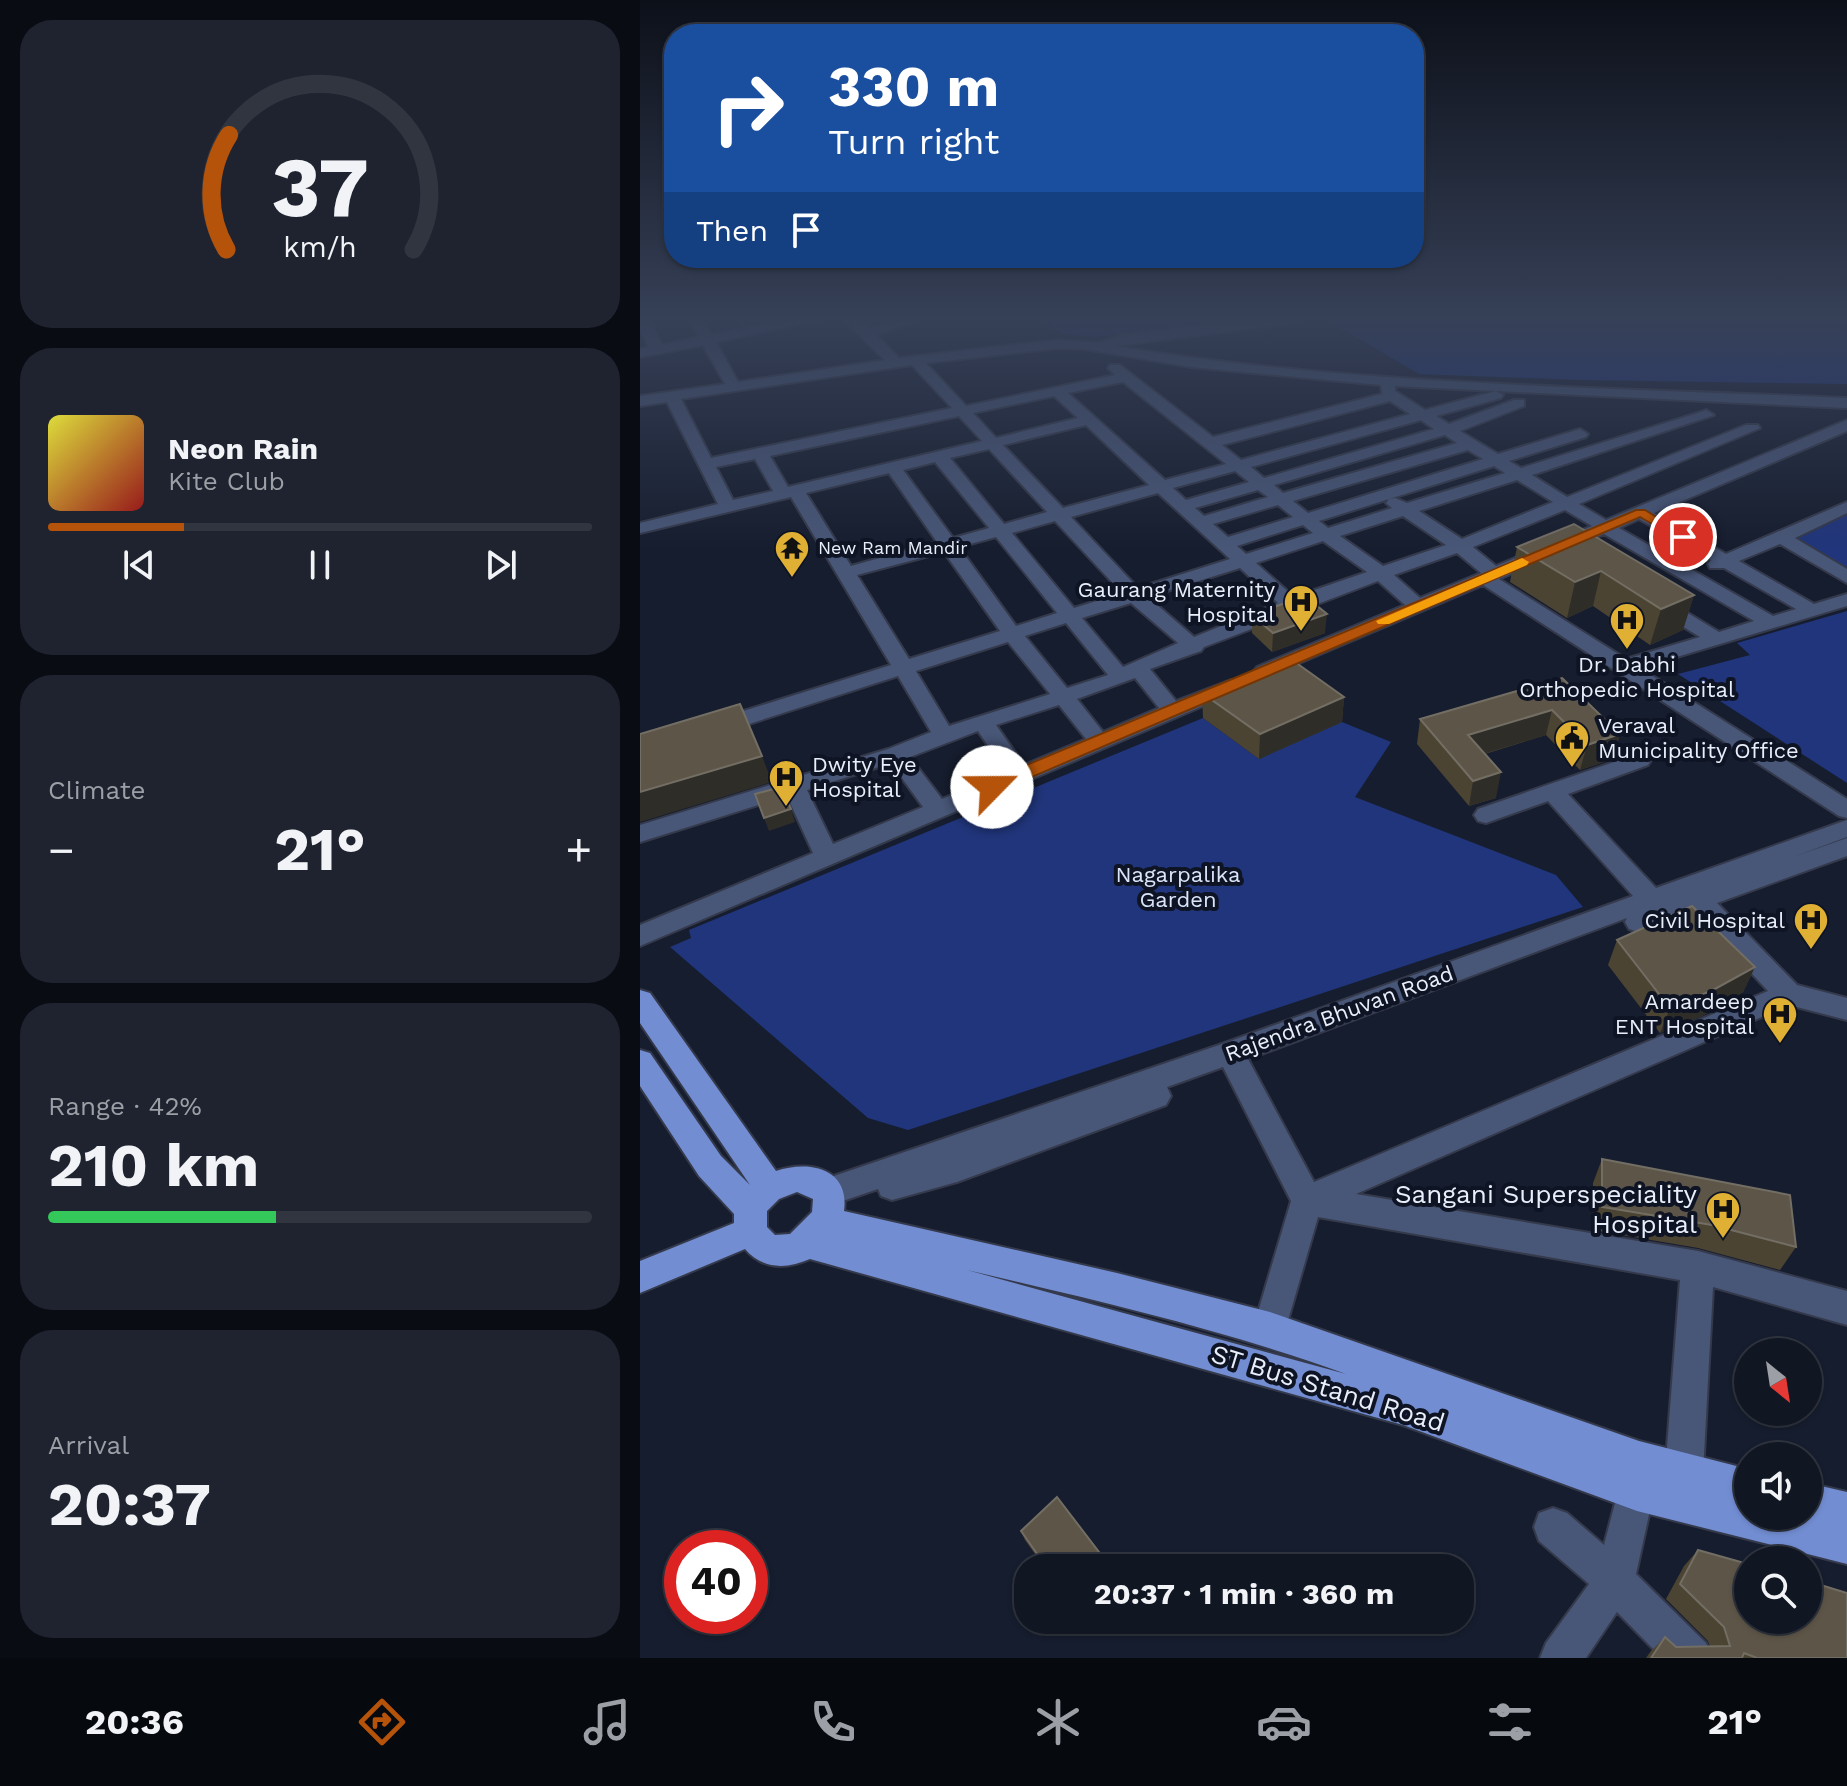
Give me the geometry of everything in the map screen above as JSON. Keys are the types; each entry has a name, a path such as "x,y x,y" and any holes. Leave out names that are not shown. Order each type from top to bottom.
{"main road":[{"path":"640,1001 757,1210 754,1241 773,1251 786,1250 822,1215 810,1179 797,1178 757,1210 640,1277"},
{"path":"640,1062 710,1166 757,1210"},
{"name":"ST Bus Stand Road","path":"822,1215 1270,1329 1638,1476 1684,1473 1734,1485"},
{"name":"ST Bus Stand Road","path":"822,1215 1403,1407 1638,1476 1847,1545"},
{"path":"1822,1505 1847,1511"}],"street":[{"path":"640,401 682,395"},
{"path":"948,395 1134,595 1194,647"},
{"path":"640,528 789,492 843,457 962,411 1036,395"},
{"path":"1062,395 1243,561 1347,636"},
{"path":"1149,395 1326,535 1382,574 1418,606"},
{"path":"1210,443 1366,395"},
{"path":"1399,395 1423,415 1605,527 1675,583 1771,623"},
{"path":"1509,395 1847,403"},
{"path":"845,573 1239,466 1311,443 1423,415 1519,396"},
{"path":"1184,506 1447,430 1519,396"},
{"path":"672,397 728,507"},
{"path":"698,732 1706,415"},
{"path":"706,464 760,453 843,457 893,467 1089,420"},
{"path":"640,936 1847,425"},
{"path":"640,834 1066,698 1298,603 1460,546 1752,428"},
{"path":"1225,544 1580,434"},
{"path":"1311,443 1460,546 1489,576 1622,667 1847,810"},
{"path":"1201,522 1471,444"},
{"path":"760,453 845,573 944,735"},
{"path":"939,456 1068,616 1172,710"},
{"path":"893,467 1012,634 1099,741"},
{"path":"1717,639 1646,596 1847,507"},
{"path":"1640,512 1813,611"},
{"path":"1781,537 1847,577"},
{"path":"1563,545 1586,560"},
{"path":"1622,667 1847,600"},
{"path":"984,724 1020,775"},
{"path":"896,754 938,810"},
{"path":"1486,815 1640,760"},
{"path":"794,787 827,857"},
{"path":"1553,792 1658,906"},
{"path":"1692,894 1847,828"},
{"path":"822,1215 957,1168 1234,1060 1658,906 1847,847"},
{"path":"1692,894 1788,994 1847,1009"},
{"path":"1307,1200 1788,994"},
{"path":"1234,1060 1307,1200 1270,1329"},
{"path":"1307,1200 1698,1267 1847,1308"},
{"path":"1684,1473 1698,1267"},
{"path":"1561,1658 1615,1581 1638,1476"},
{"path":"1553,1527 1615,1581 1691,1658"}],"green space":[{"path":"1847,513 1847,573 1797,539 1799,534"},
{"path":"1847,611 1847,783 1678,674 1750,655 1737,643"},
{"name":"Nagarpalika Garden","path":"1203,718 1259,759 1342,722 1391,742 1355,797 1556,875 1583,907 908,1130 868,1118 670,947 691,938 689,930"}],"building":[{"path":"1574,524 1694,595 1661,609 1601,571 1575,582 1517,547"},
{"path":"1305,596 1327,614 1273,633 1252,615"},
{"path":"1288,657 1344,697 1260,734 1202,693"},
{"path":"1562,678 1620,734 1587,745 1552,710 1468,735 1501,772 1473,781 1420,719"},
{"path":"740,704 762,756 640,792 640,734"},
{"path":"781,787 791,809 764,818 755,794"},
{"path":"1692,906 1755,967 1713,990 1670,1008 1617,940"},
{"path":"1602,1159 1790,1195 1796,1247 1712,1225 1602,1207"},
{"path":"1057,1497 1100,1554 1037,1554 1021,1531"},
{"path":"1698,1550 1734,1560 1734,1634 1822,1634 1822,1585 1847,1593 1847,1658 1757,1658 1744,1653 1742,1658 1651,1658 1665,1637 1676,1647 1730,1646 1724,1627 1680,1584"}],"slow traffic":[{"path":"1384,621 1522,562"}],"place":[{"name":"New Ram Mandir","path":"792,579"},
{"name":"Gaurang Maternity Hospital","path":"1301,633"},
{"name":"Dr. Dabhi Orthopedic Hospital","path":"1627,651"},
{"name":"Veraval Municipality Office","path":"1572,769"},
{"name":"Dwity Eye Hospital","path":"786,808"},
{"name":"Civil Hospital","path":"1811,951"},
{"name":"Amardeep ENT Hospital","path":"1780,1045"},
{"name":"Sangani Superspeciality Hospital","path":"1723,1240"}],"route":[{"path":"992,787 1640,512 1683,537"}]}
